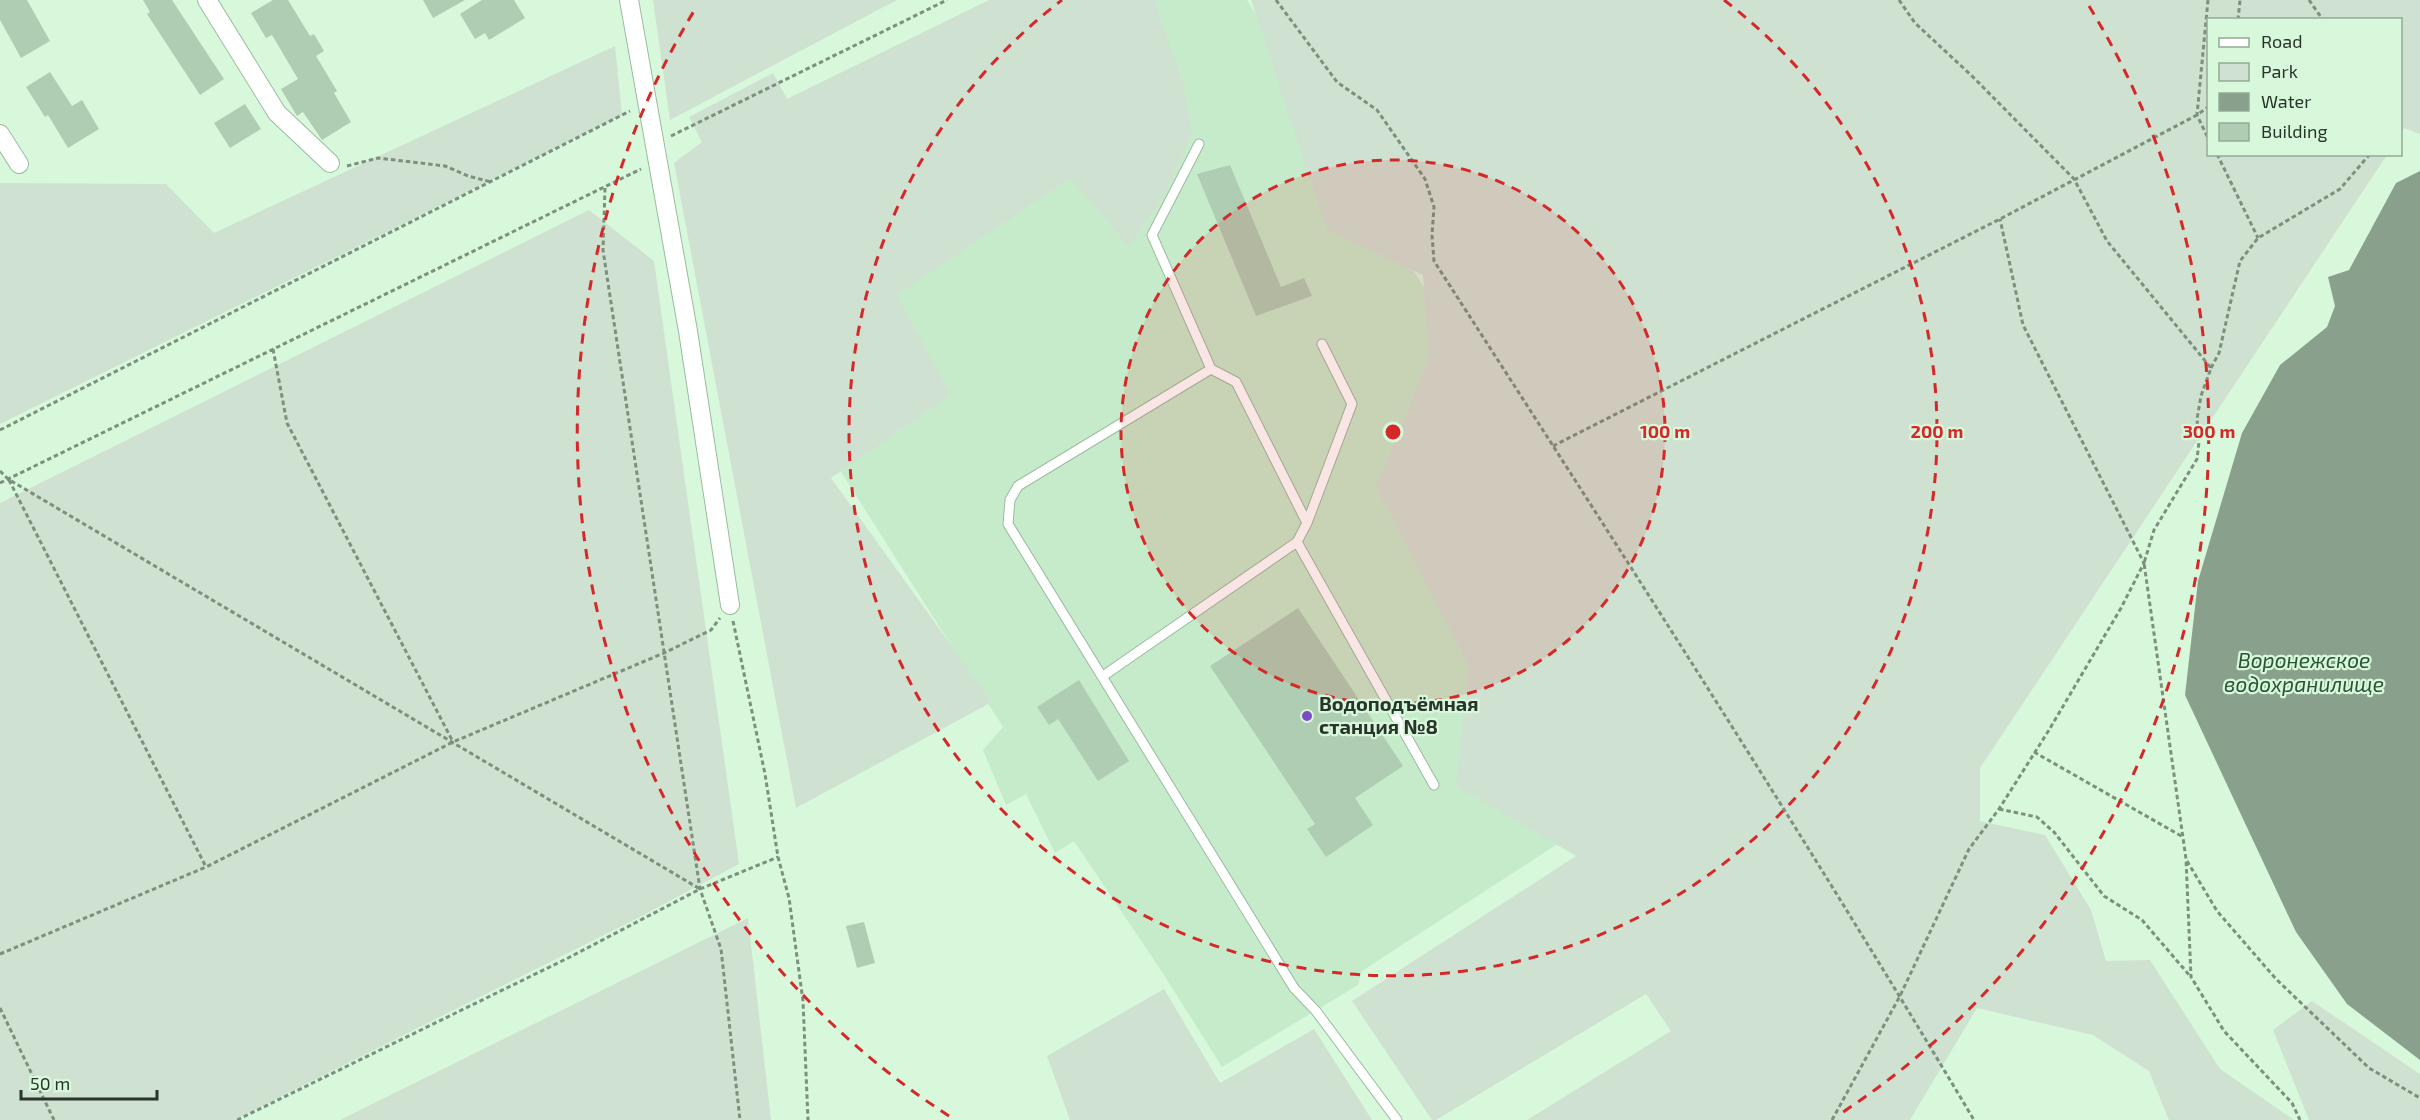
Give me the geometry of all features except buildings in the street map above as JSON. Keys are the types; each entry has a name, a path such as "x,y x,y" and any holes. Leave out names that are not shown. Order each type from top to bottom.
{"street":[{"path":"207,0 276,114 330,163"},
{"path":"629,0 688,331 730,605"},
{"path":"0,134 19,165"}],"lane":[{"path":"1199,144 1152,235 1211,369 1236,382 1307,524"},
{"path":"1103,676 1297,542 1307,524 1352,404 1322,344"},
{"path":"1211,369 1018,486 1010,500 1008,524 1294,988 1316,1011 1397,1120"},
{"path":"1297,542 1434,785"}],"path":[{"path":"0,483 605,188 657,152 829,57 946,0"},
{"path":"1276,0 1337,82 1377,110 1425,178 1434,207 1432,235 1434,261 1900,996 1974,1120"},
{"path":"1899,0 1915,23 1972,76 2074,179 2107,241 2211,368"},
{"path":"2207,136 2197,115 2208,0"},
{"path":"2238,18 2240,0"},
{"path":"2309,0 2322,18"},
{"path":"0,430 648,102"},
{"path":"1553,446 2000,219 2197,115 2207,107"},
{"path":"2218,156 2258,238"},
{"path":"1832,1120 1900,996 1969,849 1999,809 2121,608 2144,563 2154,530 2197,459 2199,442 2197,419 2201,396 2219,353 2240,261 2258,238 2340,189 2368,156"},
{"path":"330,163 348,166 378,158 445,166 468,176 491,182"},
{"path":"605,188 603,250 700,889 721,949 740,1120"},
{"path":"2000,219 2023,325 2144,563 2186,859 2191,977"},
{"path":"273,349 287,423 453,742"},
{"path":"0,471 8,479 700,889"},
{"path":"8,479 206,867"},
{"path":"0,954 206,867 453,742 664,653 711,630 730,605"},
{"path":"730,605 765,774 778,857 789,898 803,1000 808,1120"},
{"path":"2034,752 2183,837"},
{"path":"1999,809 2037,817 2054,832 2103,896 2142,920 2191,977 2224,1031 2292,1103 2300,1120"},
{"path":"237,1120 568,958 700,889 778,857"},
{"path":"2186,859 2217,911 2276,979 2369,1068 2420,1098"},
{"path":"0,1008 54,1120"}],"shaded area":[{"path":"1114,0 1247,0 1707,747 1362,971 1358,985 1222,1067 1164,975 1074,841 1055,853 1026,794 1006,805 983,750 1003,727 704,256"}],"green space":[{"path":"653,0 897,0 670,120"},
{"path":"989,0 1154,0 1184,86 1192,134 1164,196 1129,247 1070,178 897,295 951,395 831,478 992,702 796,808 674,163 702,142 689,117 773,73 787,99"},
{"path":"1251,0 2420,0 2420,134 2404,128 2402,132 2402,18 2207,18 2207,156 2386,156 1980,768 1980,821 2045,835 2091,910 2106,961 2150,960 2220,1069 2294,1120 2169,1120 2149,1071 2093,1035 1977,1008 1910,1120 1527,1120 1671,1031 1646,994 1436,1120 1432,1120 1352,1001 1576,856 1456,786 1469,667 1376,487 1429,358 1423,275 1327,230"},
{"path":"615,46 622,115 0,424 0,183 166,184 214,233"},
{"path":"589,210 654,261 739,864 636,919 234,1120 0,1120 0,503"},
{"path":"748,918 771,1120 340,1120"},
{"path":"1164,989 1220,1083 1314,1029 1372,1120 1070,1120 1047,1056"},
{"path":"2312,1001 2420,1074 2420,1120 2309,1120 2273,1030"}],"water":[{"name":"Воронежское водохранилище","path":"2420,171 2420,1060 2347,1004 2296,932 2185,695 2198,581 2242,433 2280,365 2327,327 2335,306 2328,277 2349,270 2396,183"}],"place":[{"name":"Водоподъёмная станция №8","path":"1307,716"}]}
